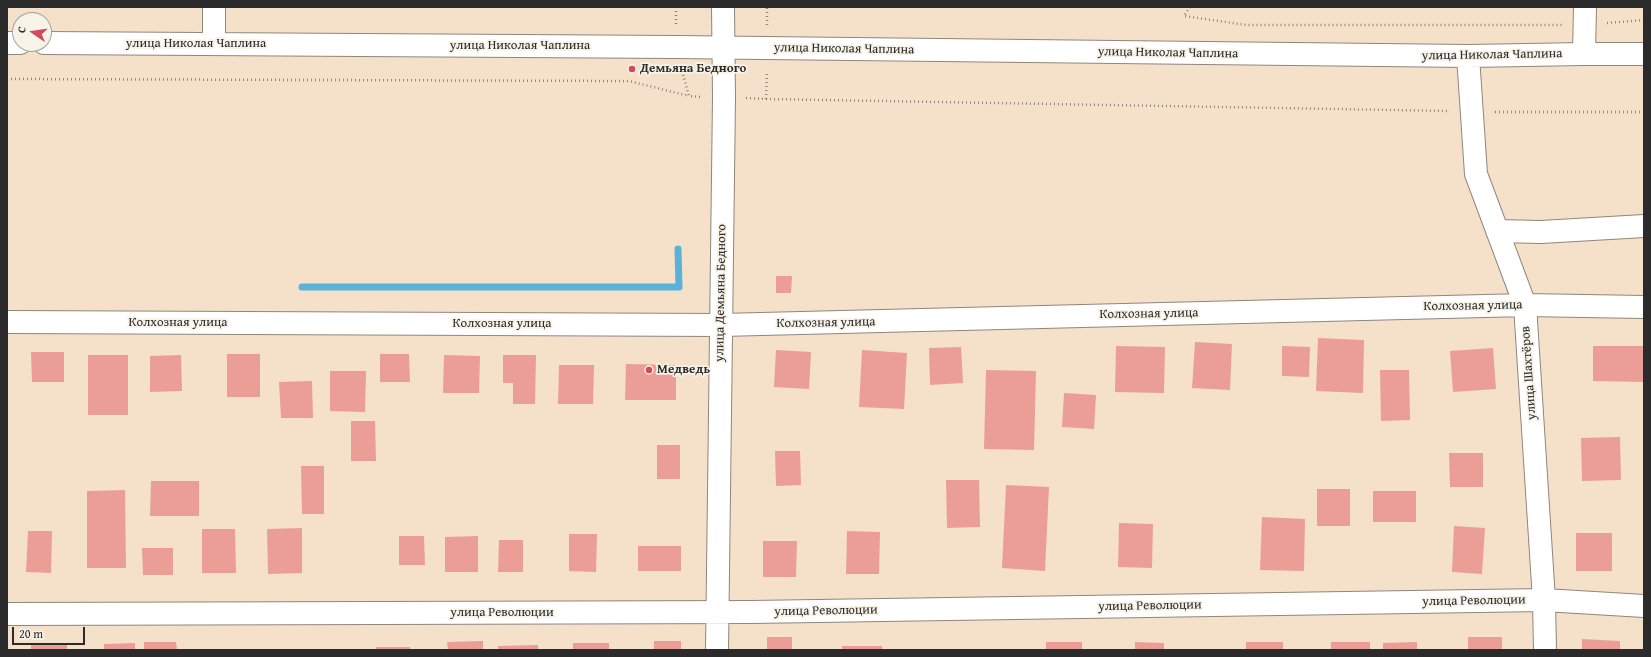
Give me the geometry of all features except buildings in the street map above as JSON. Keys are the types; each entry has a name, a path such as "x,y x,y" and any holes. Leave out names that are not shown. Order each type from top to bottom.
{"street":[{"path":"214,7 214,44"},
{"name":"улица Демьяна Бедного","path":"717,650 724,47 723,7"},
{"path":"1584,54 1585,16"},
{"name":"улица Николая Чаплина","path":"52,43 724,47 1468,56 1644,54"},
{"name":"улица Шахтёров","path":"1468,56 1476,174 1525,304 1544,600 1545,650"},
{"path":"1497,231 1541,232 1644,226"},
{"name":"Колхозная улица","path":"7,322 721,325 1525,304 1644,307"},
{"name":"улица Революции","path":"7,614 717,612 1544,600 1644,606"}],"path":[{"path":"1190,7 1184,16 1247,25 1585,16 1644,20"},
{"path":"7,79 629,82 689,96"},
{"path":"766,98 1472,112 1644,112"}],"waterway":[{"path":"302,287 679,287 678,249"}],"place":[{"name":"Демьяна Бедного","path":"632,69"},
{"name":"Медведь","path":"649,370"}]}
